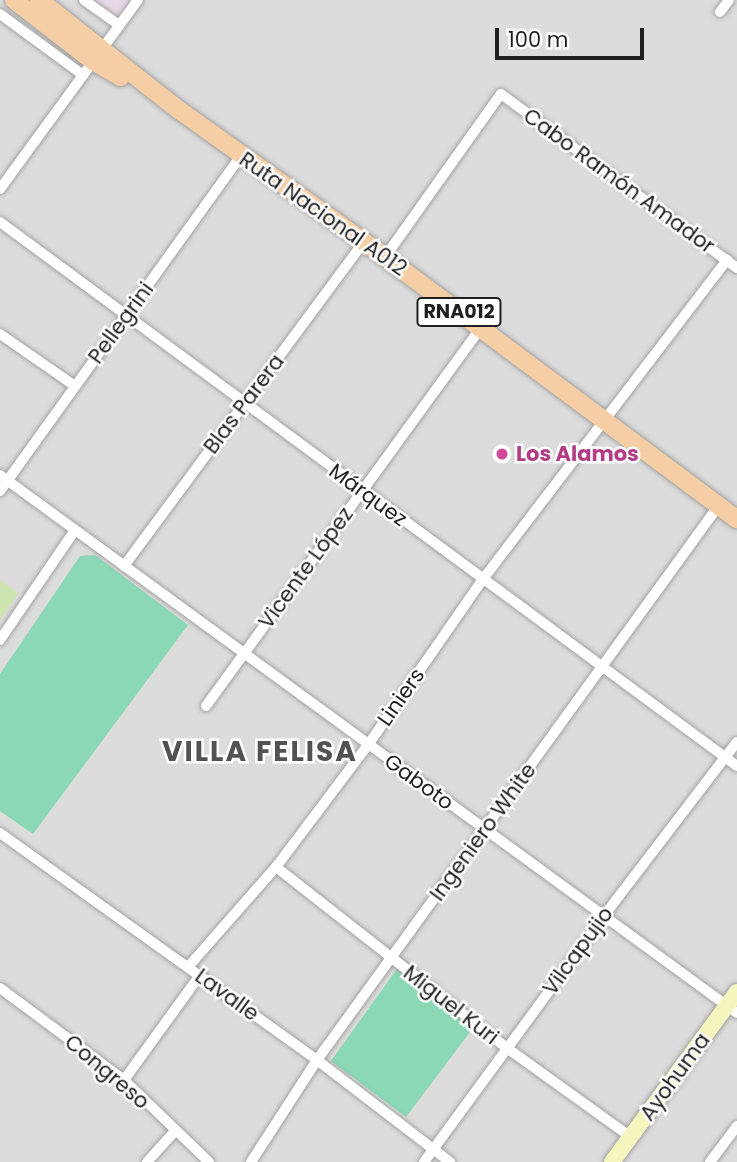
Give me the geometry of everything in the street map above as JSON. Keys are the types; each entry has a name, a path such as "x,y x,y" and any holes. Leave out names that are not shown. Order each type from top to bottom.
{"main road":[{"name":"Ruta Nacional A012","path":"14,0 92,62 178,110 385,257 737,519"},
{"name":"Ruta Nacional A012","path":"39,0 92,62"}],"street":[{"path":"84,0 119,25"},
{"path":"0,189 138,0"},
{"path":"720,12 729,0"},
{"path":"0,14 92,62"},
{"name":"Cabo Ramón Amador","path":"385,257 502,94 737,268"},
{"name":"Pellegrini","path":"0,491 4,478 75,387 242,156"},
{"name":"Márquez","path":"0,222 737,766"},
{"name":"Blas Parera","path":"124,566 364,242"},
{"name":"Liniers","path":"187,967 276,867 368,745 483,579 727,260"},
{"name":"Vicente López","path":"206,706 481,328"},
{"path":"0,334 75,387"},
{"name":"Gaboto","path":"4,478 732,1009"},
{"name":"Ingeniero White","path":"251,1162 317,1060 486,831 601,666 719,505"},
{"path":"0,640 75,530"},
{"name":"Vilcapujio","path":"424,1162 603,917 737,742"},
{"name":"Lavalle","path":"0,833 317,1060 450,1162"},
{"name":"Miguel Kuri","path":"276,867 507,1048 631,1137"},
{"path":"124,1080 200,975"},
{"name":"Congreso","path":"0,988 124,1080 209,1162"},
{"name":"Ayohuma","path":"612,1162 732,1009 737,992"},
{"path":"710,1162 737,1126"},
{"path":"147,1162 175,1131"}],"shaded area":[{"path":"0,0 737,0 737,1162 0,1162"},
{"path":"84,0 138,0 119,25"}],"green space":[{"path":"95,555 188,625 33,834 0,811 0,674 80,556"},
{"path":"0,580 18,593 0,620"},
{"path":"397,969 473,1028 406,1117 331,1061"}],"place":[{"name":"Los Alamos","path":"502,454"}],"district":[{"name":"VILLA FELISA","path":"260,752"}]}
